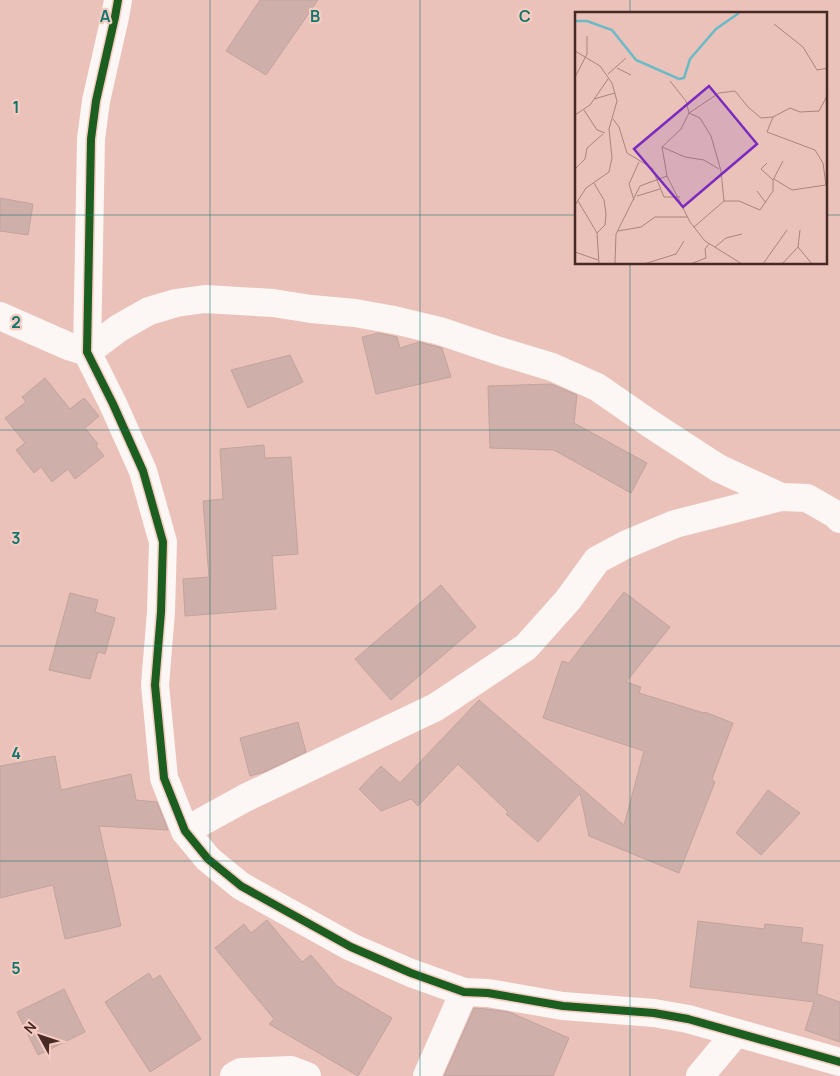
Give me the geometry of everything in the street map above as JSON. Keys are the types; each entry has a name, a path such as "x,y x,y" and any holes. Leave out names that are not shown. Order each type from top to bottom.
{"street":[{"path":"118,0 96,101 91,139 87,352 143,471 163,542 156,685 164,778 185,830 208,859 241,886 351,948 411,973 464,992 563,1006 654,1013 688,1019 840,1062"},
{"path":"87,352 119,328 149,311 176,303 205,299 273,303 355,313 394,320 440,331 552,367 597,387 718,468 781,497"},
{"path":"0,316 68,346 87,352"},
{"path":"185,830 245,798 436,707 526,647 568,600 597,560 625,545 675,524 781,497 806,498 835,514 840,519"},
{"path":"427,1076 464,992"},
{"path":"700,1076 736,1032"},
{"path":"234,1076 241,1072 291,1070 306,1076"}],"building":[{"path":"260,0 318,0 266,75 226,51"},
{"path":"0,198 33,204 28,235 0,231"},
{"path":"379,333 397,337 400,348 419,342 442,348 451,377 376,394 362,337"},
{"path":"290,355 303,382 248,408 231,370"},
{"path":"45,378 70,409 84,398 99,416 85,428 98,444 96,446 104,456 75,479 68,469 52,482 41,467 34,473 16,450 25,443 5,418 26,402 22,397"},
{"path":"551,384 577,395 574,423 647,463 631,493 554,450 490,448 488,386"},
{"path":"264,445 265,458 291,457 298,554 272,556 276,609 185,616 183,579 209,577 203,501 223,499 220,449"},
{"path":"441,585 476,627 391,700 355,659"},
{"path":"624,592 670,627 626,682 641,687 639,693 705,712 733,723 712,779 715,782 679,873 589,836 580,793 538,842 506,814 508,812 458,764 418,806 411,799 381,811 359,789 381,766 400,783 479,700 624,825 644,751 543,718 562,661 569,663"},
{"path":"70,593 98,600 95,612 115,618 105,654 98,652 90,679 49,670"},
{"path":"298,722 306,752 264,772 250,776 240,738"},
{"path":"55,756 61,790 131,774 136,800 157,802 168,830 99,826 121,926 65,939 53,885 0,898 0,766"},
{"path":"768,790 800,813 761,855 736,833"},
{"path":"267,920 302,962 311,955 337,986 392,1018 358,1076 269,1024 274,1019 215,948 244,924 251,933"},
{"path":"698,921 764,929 765,924 803,928 801,942 823,945 817,994 840,1002 840,1042 805,1030 814,1002 690,987"},
{"path":"149,973 153,980 160,975 201,1039 150,1072 105,1002"},
{"path":"64,989 85,1032 38,1055 17,1012"},
{"path":"474,1008 509,1012 569,1038 553,1076 444,1076"}],"cycle path":[{"path":"118,0 96,101 91,139 87,352 143,471 163,542 161,612 155,685 164,778 185,831 208,859 241,886 351,947 411,973 464,992 488,993 563,1006 654,1013 688,1019 840,1062"}]}
